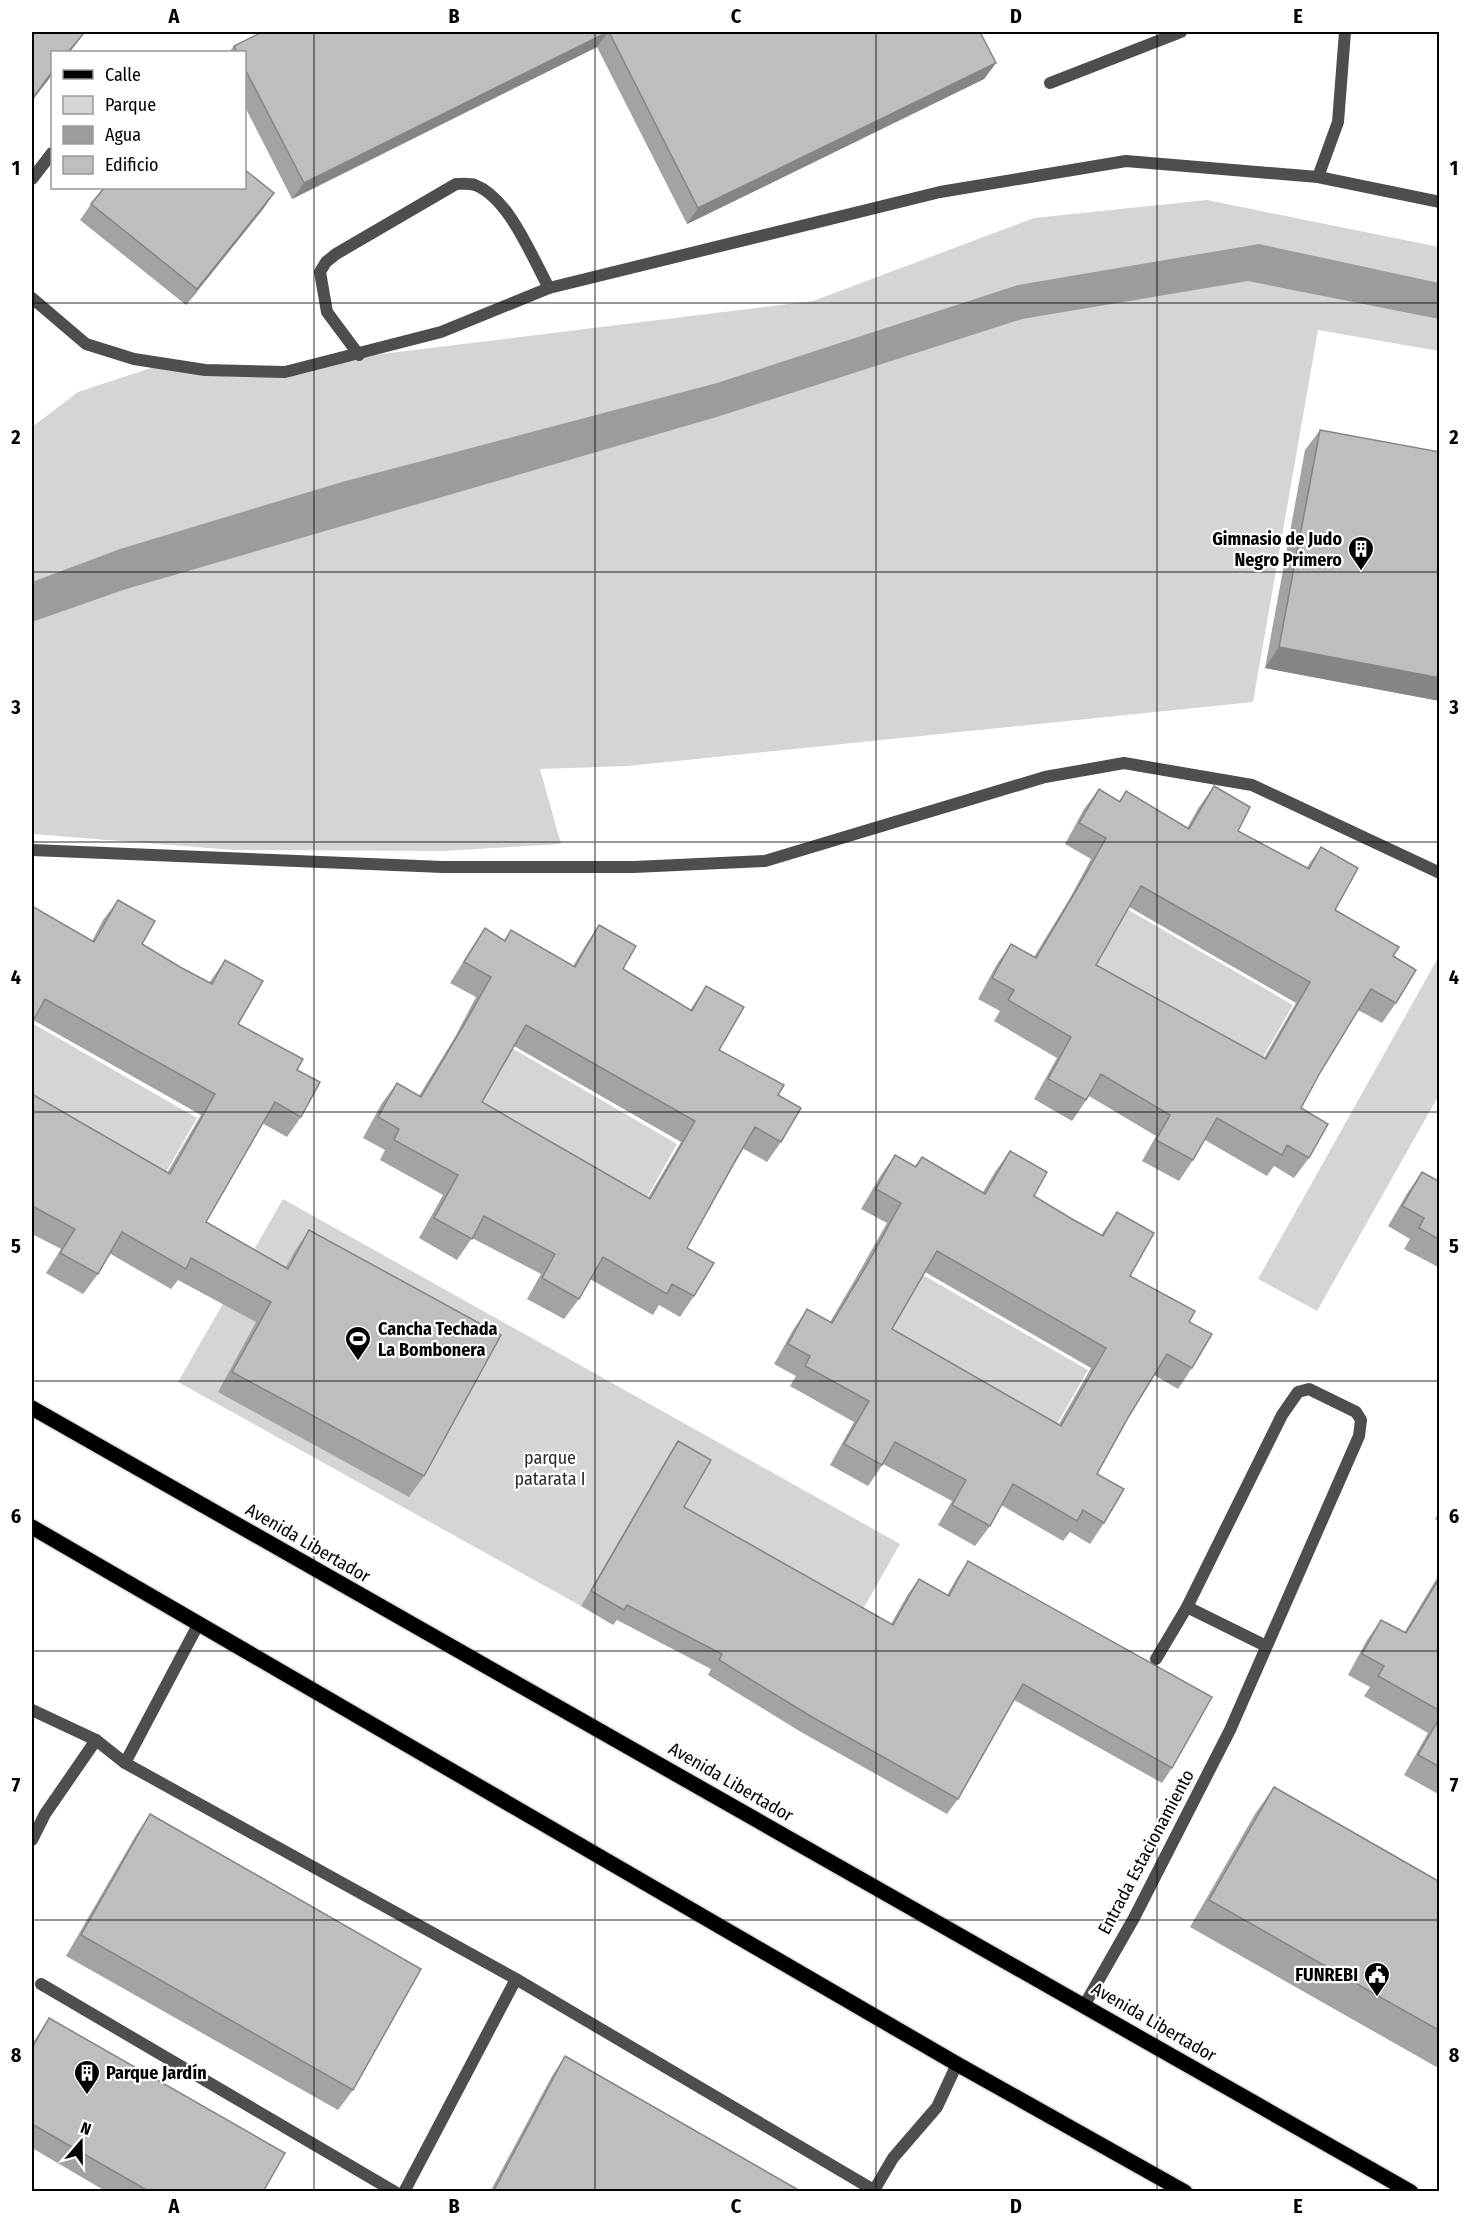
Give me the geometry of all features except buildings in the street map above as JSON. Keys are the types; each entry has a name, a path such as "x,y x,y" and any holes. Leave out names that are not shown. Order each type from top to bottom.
{"main road":[{"name":"Avenida Libertador","path":"32,1408 1084,2004 1411,2192"},
{"path":"32,1527 957,2064 1185,2192"}],"street":[{"path":"1050,83 1181,32"},
{"path":"1318,177 1338,122 1345,32"},
{"path":"32,179 51,154"},
{"path":"32,298 86,344 134,359 205,370 285,372 359,355 441,332 549,288 940,192 1126,161 1318,177 1440,202"},
{"path":"359,355 327,312 320,272 326,262 336,254 456,184 474,185 490,194 507,212 549,288"},
{"path":"32,850 443,867 634,867 765,861 1045,777 1124,763 1251,785 1440,873"},
{"name":"Entrada Estacionamiento","path":"1084,2004 1134,1918 1237,1715 1362,1428 1359,1415 1309,1389 1294,1396 1282,1415 1187,1607 1156,1659"},
{"path":"1187,1607 1266,1646"},
{"path":"125,1763 199,1623"},
{"path":"32,1710 96,1740 125,1763 516,1979 875,2191 892,2158 938,2107 957,2064"},
{"path":"32,1840 45,1814 96,1740"},
{"path":"404,2192 516,1979"},
{"path":"41,1984 395,2192"}],"green space":[{"path":"1207,200 1439,247 1439,351 1318,330 1253,702 628,766 540,769 561,844 444,851 234,850 32,834 32,427 78,392 166,363 251,370 813,301 1034,218"},
{"path":"1127,909 1293,1005 1251,1078 1085,983"},
{"path":"1439,956 1439,1095 1317,1311 1258,1279"},
{"path":"32,1023 197,1118 155,1191 32,1120"},
{"path":"512,1048 677,1144 636,1217 471,1121"},
{"name":"parque patarata I","path":"283,1199 900,1544 854,1625 673,1522 668,1456 581,1606 178,1382"},
{"path":"923,1275 1088,1370 1046,1443 881,1348"}],"water":[{"path":"1259,244 1439,283 1439,319 1248,281 1022,319 720,416 126,589 32,622 32,582 120,549 342,482 717,383 1018,285"}],"place":[{"name":"Gimnasio de Judo Negro Primero","path":"1361,572"},
{"name":"Cancha Techada La Bombonera","path":"358,1362"},
{"name":"FUNREBI","path":"1377,1998"},
{"name":"Parque Jardín","path":"87,2096"}]}
